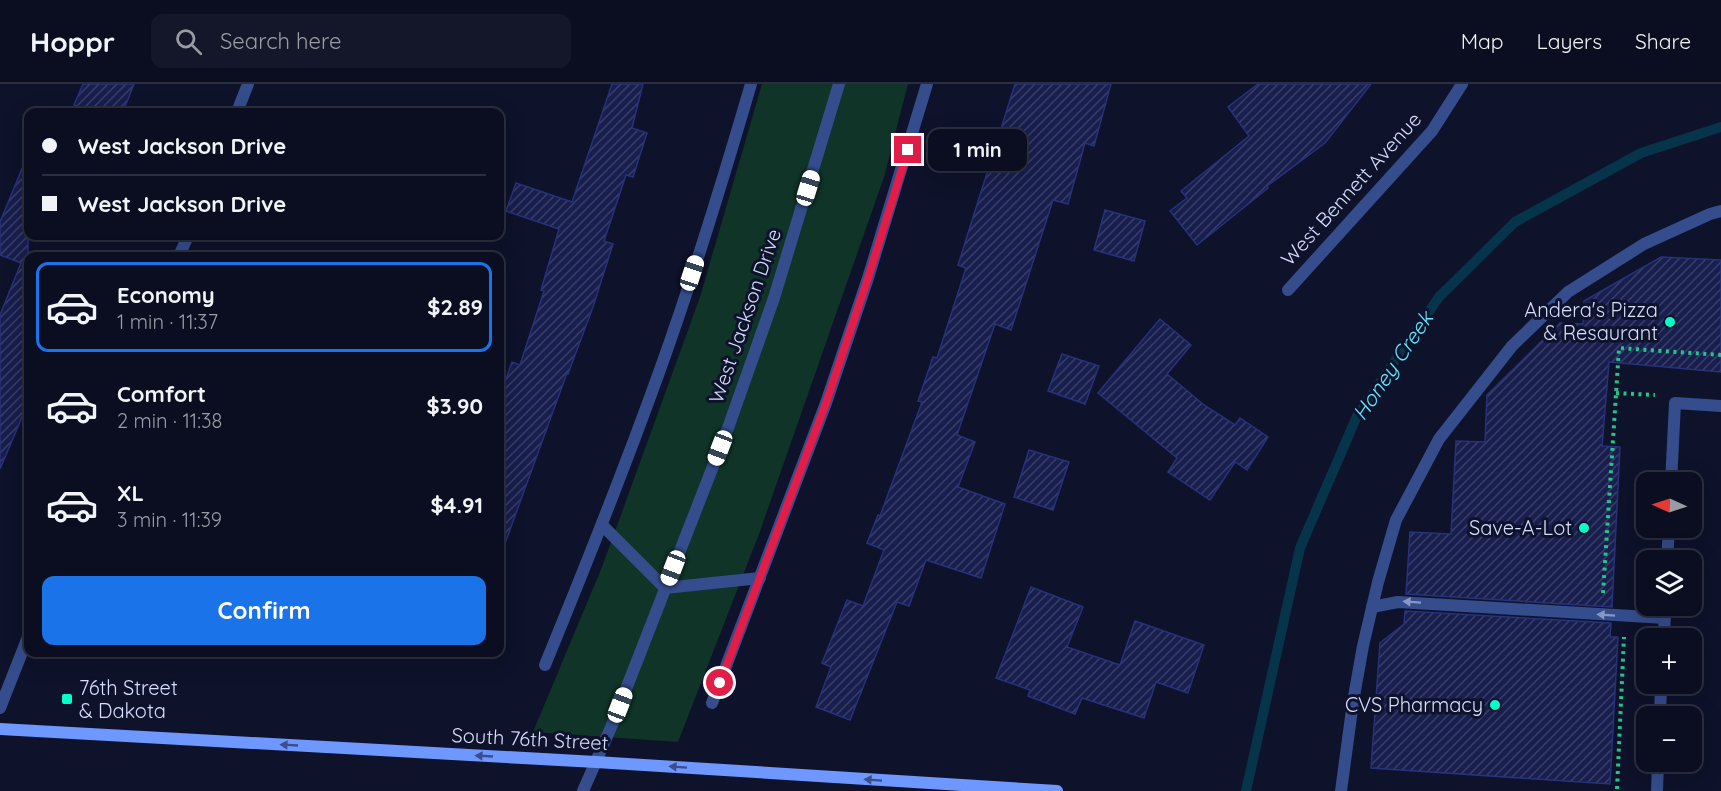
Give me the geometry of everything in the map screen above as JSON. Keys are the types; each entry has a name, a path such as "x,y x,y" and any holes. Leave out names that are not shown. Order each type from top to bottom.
{"main road":[{"name":"South 76th Street","path":"0,729 596,762 1057,791"}],"street":[{"path":"239,108 248,84"},
{"path":"545,665 603,526 658,376 719,191 751,84"},
{"name":"West Jackson Drive","path":"583,791 728,428 774,298 839,84"},
{"path":"712,704 826,403 861,301 927,84"},
{"name":"West Bennett Avenue","path":"1288,290 1432,131 1462,84"},
{"path":"1341,791 1353,702 1372,607 1396,520 1439,439 1512,346 1568,292 1644,244 1721,211"},
{"path":"1672,472 1675,403 1721,406"},
{"path":"603,526 665,588 760,578"},
{"path":"1372,607 1398,602 1636,611"},
{"path":"0,708 24,647"},
{"path":"1657,791 1658,772"}],"path":[{"path":"1603,603 1619,348 1721,355"},
{"path":"1616,393 1657,395 1675,403"},
{"path":"1617,789 1624,630"}],"green space":[{"path":"762,84 908,84 884,177 759,534 678,742 533,732 602,567 700,297"}],"building":[{"path":"83,84 134,84 125,108 80,108 74,105"},
{"path":"612,84 643,84 632,128 647,133 633,177 626,175 604,241 613,244 593,307 504,546 504,385 512,362 520,365 544,291 541,290 559,229 506,211 516,183 572,202"},
{"path":"1015,84 1111,84 1094,146 1085,143 1068,204 1053,200 1011,330 995,324 957,435 975,442 958,487 1005,504 981,578 926,560 909,606 897,602 850,720 816,707 831,667 822,663 847,600 863,606 884,550 867,543 878,515 880,516 922,402 918,401 933,357 937,358 966,268 958,265"},
{"path":"1258,84 1371,84 1325,143 1267,186 1268,188 1197,245 1170,211 1187,198 1181,191 1249,136 1228,107"},
{"path":"24,164 24,240 28,240 28,252 24,252 24,412 0,469 0,315 21,263 0,255 0,222"},
{"path":"1105,210 1145,221 1134,261 1094,250"},
{"path":"1661,257 1721,260 1721,372 1609,362 1602,446 1620,447 1612,607 1406,594 1410,532 1451,534 1456,441 1485,442 1487,395 1560,323 1583,324 1584,301"},
{"path":"1160,319 1191,345 1167,374 1204,405 1235,425 1240,418 1268,437 1247,470 1235,462 1210,500 1168,472 1177,458 1098,393"},
{"path":"1062,354 1099,366 1085,404 1048,391"},
{"path":"1029,450 1069,462 1053,510 1014,497"},
{"path":"1031,587 1083,607 1067,647 1120,665 1135,621 1204,645 1188,693 1156,682 1144,718 1082,698 1075,714 1028,696 1030,690 996,678"},
{"name":"CVS Pharmacy","path":"1405,611 1611,623 1610,637 1618,637 1610,784 1371,768 1380,643 1404,624"}],"waterway":[{"name":"Honey Creek","path":"1246,791 1300,548 1357,416 1439,297 1515,222 1641,153 1721,127"}],"place":[{"name":"Andera's Pizza & Resaurant","path":"1670,322"},
{"name":"Save-A-Lot","path":"1584,528"},
{"name":"76th Street & Dakota","path":"67,699"},
{"name":"CVS Pharmacy","path":"1495,705"}],"route":[{"path":"720,683 826,403 908,150"}]}
